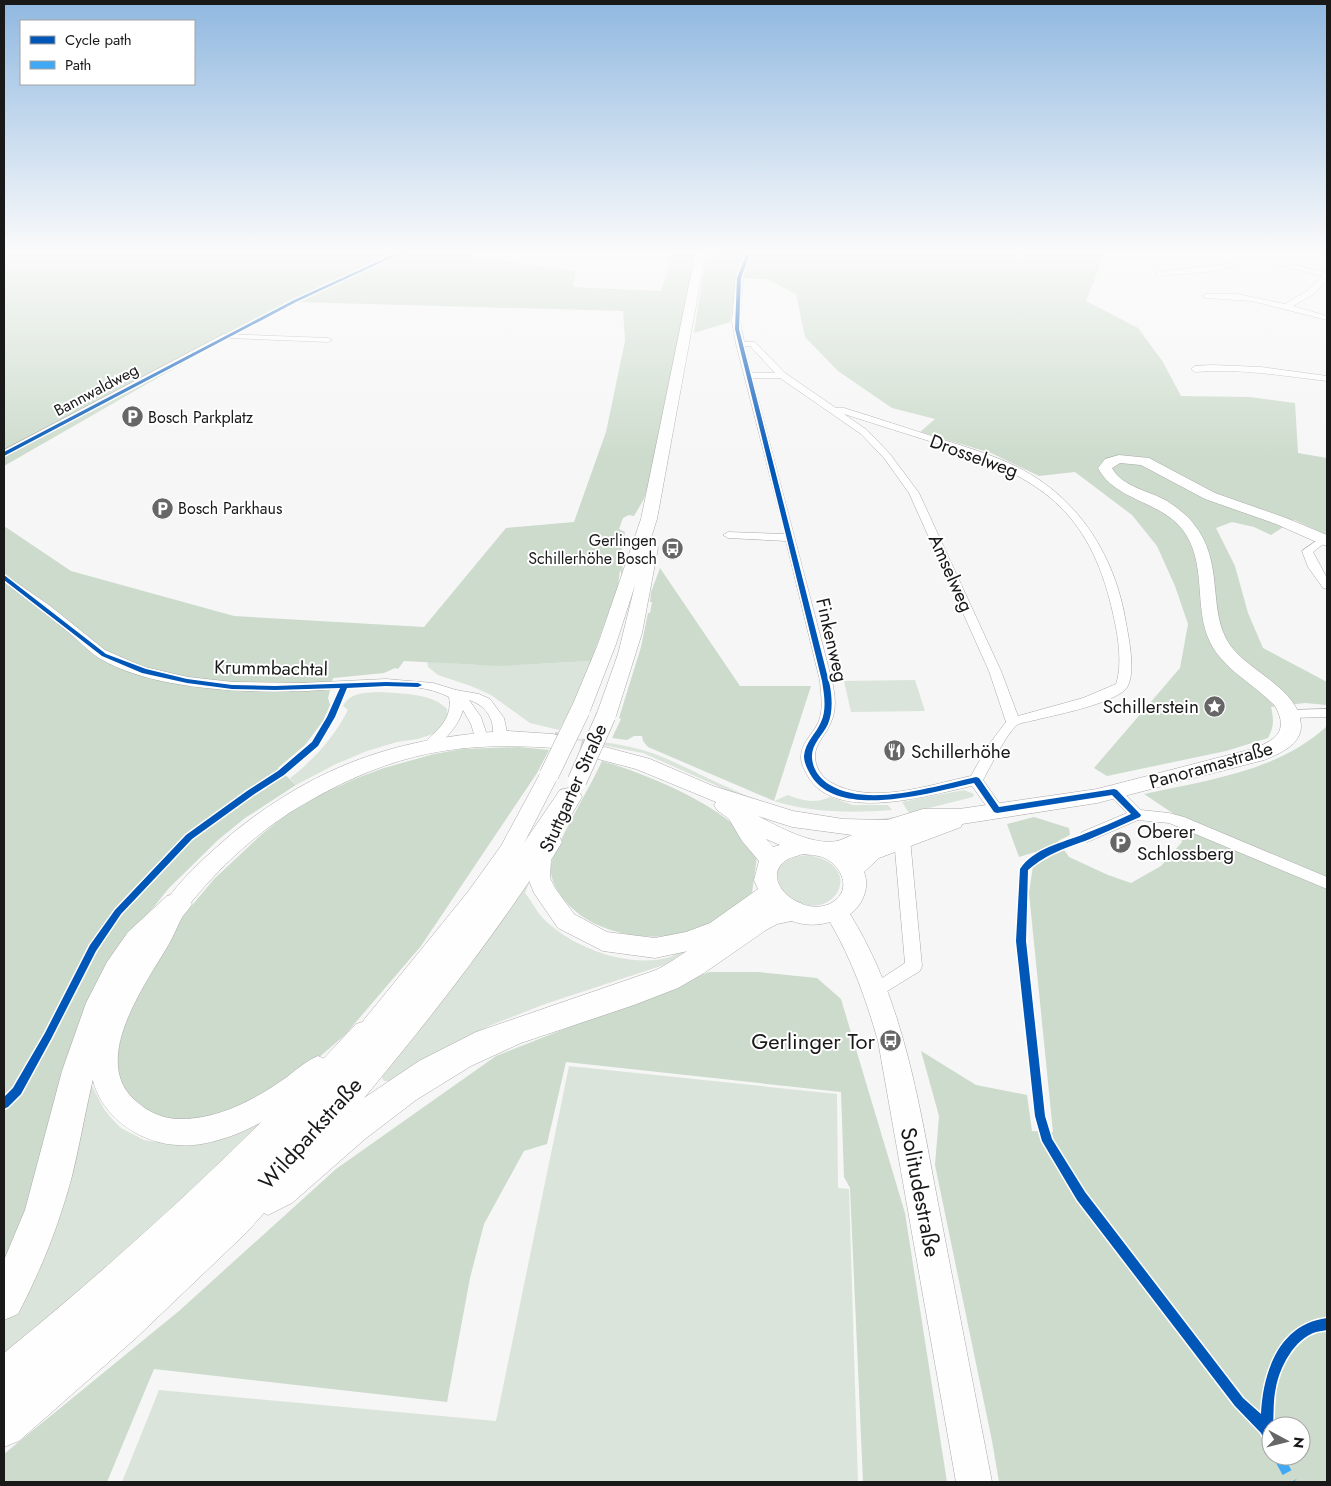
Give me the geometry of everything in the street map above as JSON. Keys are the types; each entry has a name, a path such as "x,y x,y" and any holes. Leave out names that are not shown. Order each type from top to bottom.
{"highway":[{"name":"Wildparkstraße","path":"4,1426 122,1324 234,1219 353,1086 442,978 490,915 565,784"},
{"path":"234,1219 279,1190 355,1125 383,1104 448,1062 487,1042 668,979 702,959 754,922 771,914 780,902"},
{"path":"4,1300 22,1264 44,1210 73,1088 92,1028 105,996 121,966 139,940 177,904"},
{"name":"Wildparkstraße","path":"4,1380 134,1270 239,1171 325,1082 368,1034"}],"main road":[{"name":"Stuttgarter Straße","path":"688,320 649,519 620,605 580,711 565,784 560,825 540,860 539,878 546,893 566,921 603,941 643,947 665,947 702,937 780,902"},
{"path":"1289,714 1270,690 1234,662 1219,642 1212,621 1204,556 1199,542 1189,528 1161,504 1112,480 1105,468 1110,462 1119,459 1144,461 1210,496 1281,521 1320,538"},
{"name":"Stuttgarter Straße","path":"565,784 606,716 622,671 640,607 650,546 649,519"},
{"name":"Panoramastraße","path":"827,850 841,849 897,833 940,827 959,817 1114,792 1270,751 1286,740 1290,733 1289,714"},
{"path":"368,1034 329,1059 302,1082 264,1108 224,1126 189,1132 168,1130 138,1120 121,1106 113,1096 104,1072 107,1041 113,1022 177,904 215,862 247,833 288,803 319,784 392,754 430,746 490,738 553,741"},
{"path":"605,754 643,764 706,791 792,820 897,833"},
{"name":"Wildparkstraße","path":"368,1034 481,891 509,851 565,784"},
{"path":"706,791 738,815 802,846 827,850 839,856 852,870 856,885 854,896 836,912 814,916 780,902 765,881 766,870 771,860 785,850 802,846"},
{"path":"738,815 750,834 771,860"},
{"name":"Panoramastraße","path":"852,870 897,833"},
{"name":"Solitudestraße","path":"836,912 850,935 876,991 891,1041 974,1482"}],"street":[{"path":"736,320 740,344"},
{"name":"Bannwaldweg","path":"4,454 227,336 328,340"},
{"name":"Amselweg","path":"740,344 752,344 782,375 864,432 887,456 914,493 995,672 1013,722"},
{"name":"Finkenweg","path":"740,344 826,681 828,697 827,716 808,754 809,762 817,778 831,790 847,796 875,799 976,780"},
{"path":"1195,369 1245,368 1327,379"},
{"path":"748,376 782,375"},
{"path":"1305,376 1308,380 1327,388"},
{"name":"Drosselweg","path":"835,411 841,410 990,458 1012,467 1045,488 1068,507 1077,516 1091,538 1110,577 1121,624 1124,679 1121,686 1116,690 1098,697 1013,722"},
{"path":"728,535 791,538"},
{"path":"1320,538 1307,551 1314,568 1327,586"},
{"name":"Krummbachtal","path":"4,577 104,655 144,671 187,681 232,687 275,688 398,684 434,687 455,694 472,695 492,708 501,729 490,738"},
{"path":"455,694 475,718 480,729 490,738"},
{"path":"430,746 454,721 457,708 455,694"},
{"path":"1289,714 1327,713"},
{"path":"997,810 976,780 992,750 1013,722"},
{"path":"1114,792 1137,815"},
{"path":"1087,836 1137,815 1169,818 1327,883"},
{"path":"876,991 914,966 897,833"}],"shaded area":[{"path":"427,661 489,665 591,661 571,709 559,730 530,723 491,695 438,675 428,667"},
{"path":"915,680 925,711 851,712 844,681"},
{"path":"379,692 415,695 433,699 447,709 448,719 433,734 367,751 336,764 296,785 290,778 316,755 330,738 348,710 343,706 346,701 358,694"},
{"path":"550,735 603,742 655,754 757,800 795,812 835,819 855,820 895,817 903,819 850,823 801,817 760,805 643,753"},
{"path":"964,790 974,794 973,797 909,813 902,802"},
{"path":"788,795 809,801 830,797 853,805 888,805 892,810 862,812 818,810 774,801"},
{"path":"808,855 826,861 837,870 840,880 838,890 832,899 822,904 809,905 786,896 778,880 779,868 782,864 787,860"},
{"path":"528,881 530,881 525,893 544,920 574,941 605,954 622,958 655,960 670,957 683,949 702,943 673,962 545,1004 489,1026 432,1055 391,1081 384,1081 381,1076 450,991"},
{"path":"569,1066 837,1094 838,1188 849,1189 858,1482 122,1482 159,1390 496,1421"},
{"path":"92,1077 96,1080 91,1084 104,1109 112,1119 121,1128 144,1140 170,1144 262,1123 73,1302 4,1358 4,1322 8,1316"}],"green space":[{"path":"4,320 261,320 215,345 4,466"},
{"path":"624,320 682,320 655,462 644,499 634,516 629,515 623,518 619,529 625,532 621,552 617,557 619,562 623,562 622,575 620,570 618,586 591,661 499,666 404,661 398,669 395,668 384,673 333,678 328,698 330,705 323,721 305,745 278,768 296,785 245,818 218,840 169,888 141,923 41,1163 4,1271 4,526 71,571 234,616 424,627 506,528 574,522 606,432 625,341"},
{"path":"696,320 730,320 730,322 694,333"},
{"path":"802,320 1123,320 1138,328 1163,362 1181,396 1250,397 1295,403 1298,453 1327,458 1327,535 1294,520 1271,535 1254,527 1232,522 1216,528 1235,566 1248,613 1263,648 1327,682 1327,705 1305,703 1271,707 1273,723 1268,738 1226,751 1107,776 1094,768 1180,668 1188,624 1175,586 1157,546 1132,515 1075,472 1039,476 991,453 920,432 935,419 892,408 838,371 805,337"},
{"path":"660,568 740,686 811,686 774,801 648,747 643,741 642,736 634,736 627,740 612,738 621,719 619,718 641,647 648,613 650,613 651,592"},
{"path":"1327,726 1327,1482 999,1482 935,1165 939,1116 921,1051 976,1085 1027,1095 1032,1131 1053,1132 1029,893 1035,852 1019,857 1007,824 1034,817 1069,828 1070,835 1058,841 1069,857 1108,875 1131,883 1161,866 1182,842 1174,814 1144,794 1240,772 1286,754 1307,742"},
{"path":"519,747 549,750 537,773 421,946 344,1036 297,1076 218,1117 184,1121 159,1117 140,1108 126,1094 120,1081 115,1055 123,1018 174,927 214,879 261,835 286,815 322,794 384,768 434,754 463,749"},
{"path":"602,761 636,772 675,789 713,809 728,820 740,831 757,857 752,893 709,925 676,935 657,937 620,933 602,927 586,919 573,909 554,884 551,872 552,862 555,852"},
{"path":"709,972 758,972 817,978 841,999 905,1213 947,1482 863,1482 850,1188 844,1177 841,1092 566,1062 547,1144 524,1151 484,1224 470,1278 447,1402 154,1369 107,1482 4,1482 4,1454 179,1311 336,1169 496,1056"}],"tunnel":[{"path":"553,741 605,754"}],"marked path":[{"path":"1283,1466 1292,1482"}],"cycle path":[{"path":"4,454 258,320"},
{"path":"737,320 737,329 826,681 827,717 810,747 808,756 810,767 818,780 836,792 854,797 875,798 918,793 976,780 997,810 1114,792 1137,815 1053,849 1031,862 1024,869 1021,941 1040,1116 1047,1141 1081,1196 1239,1402 1261,1423"},
{"path":"4,577 104,655 144,671 187,681 232,687 418,685"},
{"path":"4,1104 17,1091 48,1036 93,948 118,912 189,837 281,773 315,744 331,717 345,685"},
{"path":"1267,1416 1270,1385 1277,1364 1283,1354 1297,1337 1306,1330 1327,1324"}],"place":[{"name":"Bosch Parkplatz","path":"132,417"},
{"name":"Bosch Parkhaus","path":"162,508"},
{"name":"Gerlingen Schillerhöhe Bosch","path":"673,549"},
{"name":"Schillerstein","path":"1215,706"},
{"name":"Schillerhöhe","path":"895,751"},
{"name":"Oberer Schlossberg","path":"1121,842"},
{"name":"Gerlinger Tor","path":"891,1041"}]}
